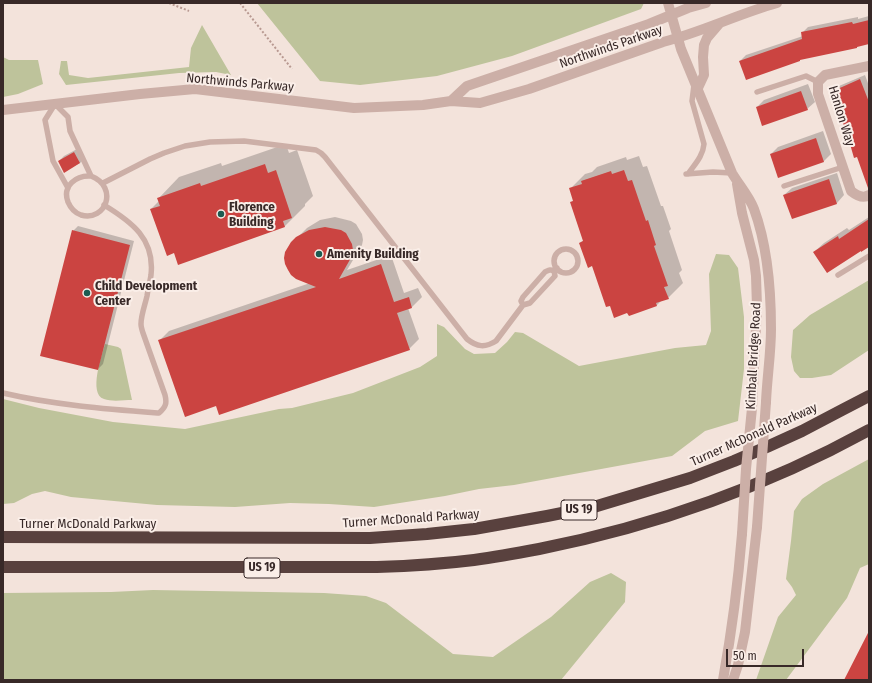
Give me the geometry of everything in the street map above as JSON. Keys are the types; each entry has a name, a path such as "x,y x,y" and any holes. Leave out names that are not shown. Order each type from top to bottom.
{"highway":[{"name":"Turner McDonald Parkway","path":"3,537 370,538 474,529 597,506 690,478 769,446 869,396"},
{"name":"US 19","path":"3,567 370,568 474,560 519,553 609,533 695,508 736,493 795,468 869,430"}],"street":[{"name":"Kimball Bridge Road","path":"668,3 681,50 734,177 754,260 756,276 757,307 752,408 742,534 734,617 722,680"},
{"name":"Northwinds Parkway","path":"451,101 467,86 706,3"},
{"name":"Northwinds Parkway","path":"3,110 195,89 354,108 423,105 451,101 480,103 529,89 678,38 755,9 777,3"},
{"path":"696,84 704,75 704,45 707,38 720,22"},
{"name":"Hanlon Way","path":"869,66 825,75 818,82 818,94 851,191 857,196 869,196"},
{"name":"Kimball Bridge Road","path":"733,680 745,632 757,527 771,330 770,282 763,238 749,198 734,177"}],"lane":[{"path":"757,92 806,76 818,82"},
{"path":"696,84 692,102 704,144 704,150 696,163 686,174 713,172 734,177"},
{"path":"68,188 53,161 45,120 55,104 68,117 70,131 91,176"},
{"path":"103,183 160,155 185,146 210,142 244,141 316,150 325,157 467,339 476,345 481,346 492,344 496,341 523,305 530,303 555,276 556,270 555,259 559,252 567,250 577,256 578,264 574,271 566,273 556,270 549,270 545,272 523,297 521,301 523,305"},
{"path":"784,186 843,167"},
{"path":"84,175 91,176 98,178 103,183 107,196 103,208 97,213 85,216 73,210 69,205 67,199 68,188 72,181 78,177 84,175"},
{"path":"3,393 24,398 97,408 159,412 165,406 165,395 141,324 151,275 152,266 150,252 137,229 118,213 104,205"},
{"path":"838,275 869,256"}],"path":[{"path":"169,3 189,11"},
{"path":"240,3 292,69"}],"green space":[{"path":"257,3 644,3 641,9 512,56 437,76 360,85 320,81"},
{"path":"202,25 231,75 216,72 179,73 66,85 59,74 61,61 67,61 69,75 88,78 189,67 191,48"},
{"path":"3,57 9,60 38,60 43,84 18,94 3,97"},
{"path":"716,254 729,255 738,268 744,317 744,369 738,421 705,431 672,456 514,485 479,489 374,507 290,503 235,507 157,505 71,497 45,491 32,494 14,503 3,504 3,399 39,408 113,422 185,429 279,409 292,408 353,393 420,367 437,356 437,324 444,327 465,349 474,354 495,353 515,332 523,333 579,366 675,348 706,345 711,331 709,274"},
{"path":"869,280 869,350 831,375 800,378 794,371 791,357 793,330 810,315"},
{"path":"105,344 121,349 132,400 118,401 104,399 99,396 96,382"},
{"path":"869,459 869,564 860,568 847,598 786,680 756,680 778,617 796,595 786,579 794,511 802,499 823,484"},
{"path":"611,573 626,582 625,602 561,680 3,680 3,593 153,590 324,593 366,596 386,603 453,654 493,657 551,617 590,582"}],"building":[{"path":"869,20 869,44 800,60 746,80 739,61 802,39 801,32"},
{"path":"860,79 869,102 868,188 857,157 854,158 838,108 840,107 833,91"},
{"path":"801,91 808,110 762,126 756,107"},
{"path":"816,138 824,162 778,178 770,154"},
{"path":"74,152 80,163 64,173 58,161"},
{"name":"Florence Building","path":"265,164 268,173 276,170 292,218 283,221 285,227 178,265 174,253 167,256 150,209 160,206 157,198 200,183 201,186"},
{"path":"624,170 628,181 632,180 646,221 648,220 656,245 654,246 668,286 664,287 669,299 656,303 657,306 629,316 627,313 614,318 610,306 606,307 592,266 588,268 579,243 583,241 570,202 573,201 569,188 582,184 581,181 611,171 612,174"},
{"path":"829,179 837,204 792,219 783,195"},
{"path":"869,219 869,247 827,273 813,252 838,236 839,239"},
{"path":"325,227 341,230 346,233 352,244 352,256 339,279 381,264 394,302 409,297 412,308 397,313 410,350 219,415 216,406 185,417 158,340 316,287 296,279 291,275 285,264 284,258 285,252 296,237 309,230"},
{"name":"Child Development Center","path":"72,230 130,245 98,370 40,356"},
{"path":"869,631 869,680 844,680"}],"place":[{"name":"Florence Building","path":"221,214"},
{"name":"Amenity Building","path":"319,254"},
{"name":"Child Development Center","path":"87,293"}]}
